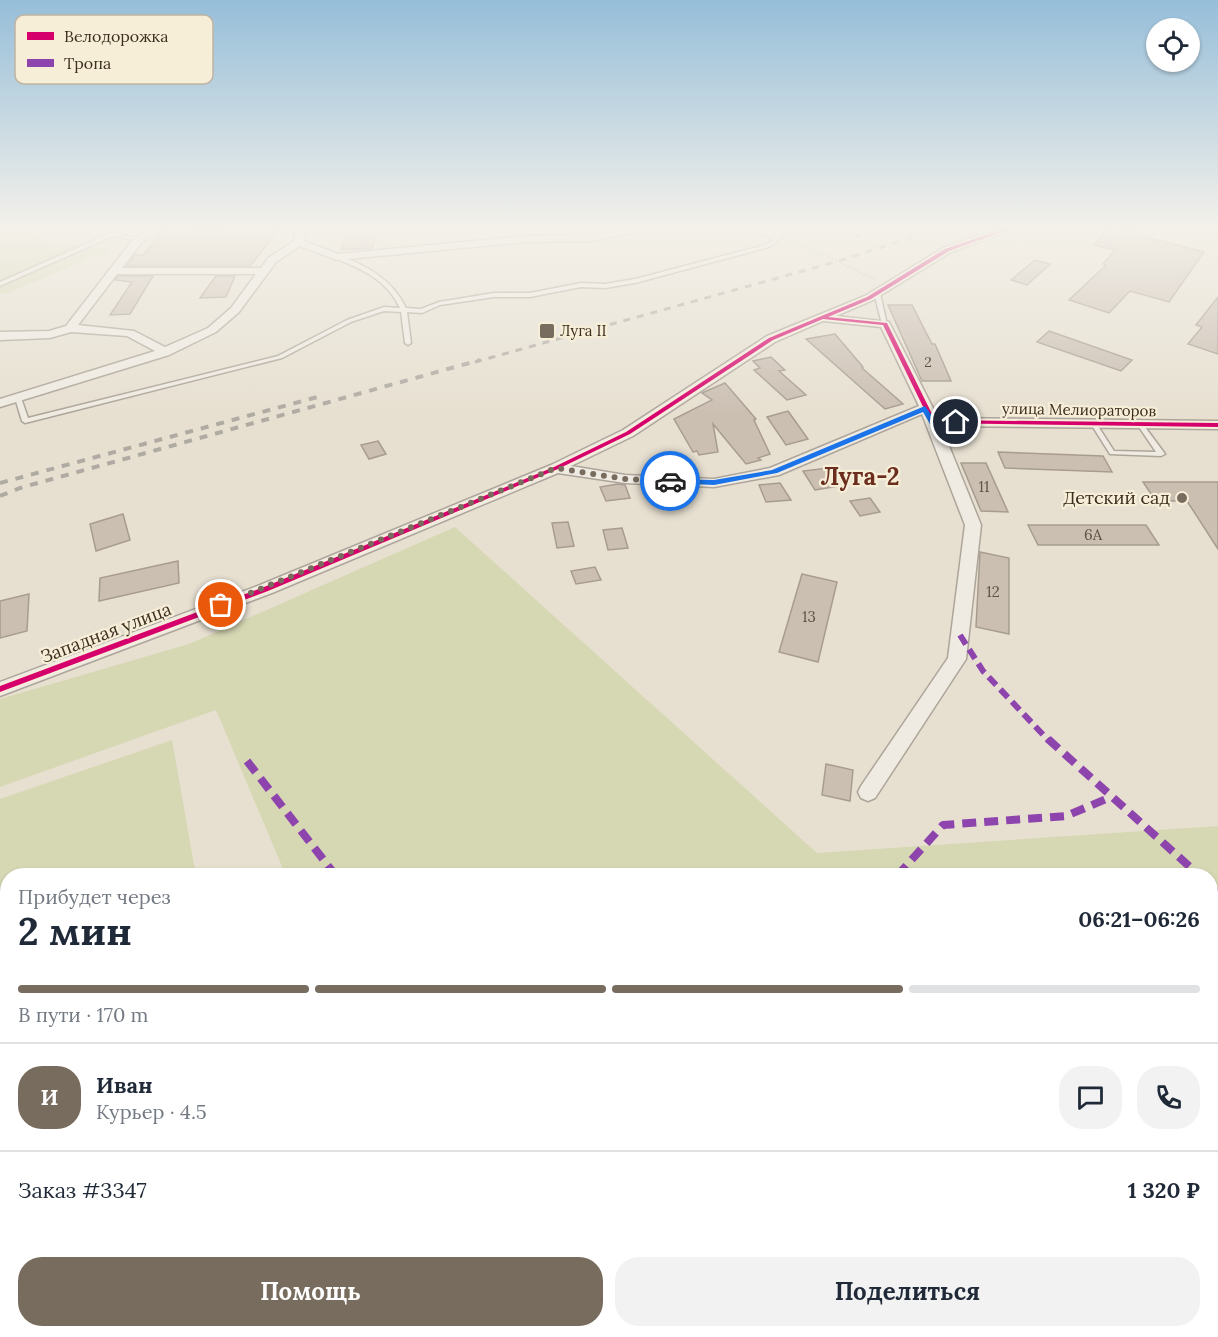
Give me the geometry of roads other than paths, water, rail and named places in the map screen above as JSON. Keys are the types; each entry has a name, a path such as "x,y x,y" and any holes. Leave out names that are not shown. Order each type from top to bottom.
{"street":[{"path":"70,328 101,289"},
{"path":"0,403 165,352 212,330 235,310 250,289"},
{"name":"Западная улица","path":"0,689 266,589 556,468 628,433 771,339 883,289"},
{"path":"821,318 885,324 929,415 974,525 957,659 868,792"},
{"path":"0,336 50,334 70,328 130,333 165,352"},
{"path":"556,468 625,479 714,483 774,472 929,415"},
{"name":"улица Мелиораторов","path":"929,415 1094,424 1218,425"}],"lane":[{"path":"391,289 403,309 408,343"},
{"path":"18,398 25,421 36,419 280,357 349,321 384,309 422,311 439,304 494,295 530,295 559,289"},
{"path":"877,293 885,324"},
{"path":"1094,424 1112,453 1161,454 1140,424"}],"railway":[{"path":"475,362 737,289"},
{"path":"0,496 20,488 480,360"},
{"path":"0,483 321,396"}],"place":[{"name":"Луга II","path":"547,331"},
{"name":"Детский сад","path":"1182,498"}],"district":[{"name":"Луга-2","path":"860,477"}]}
